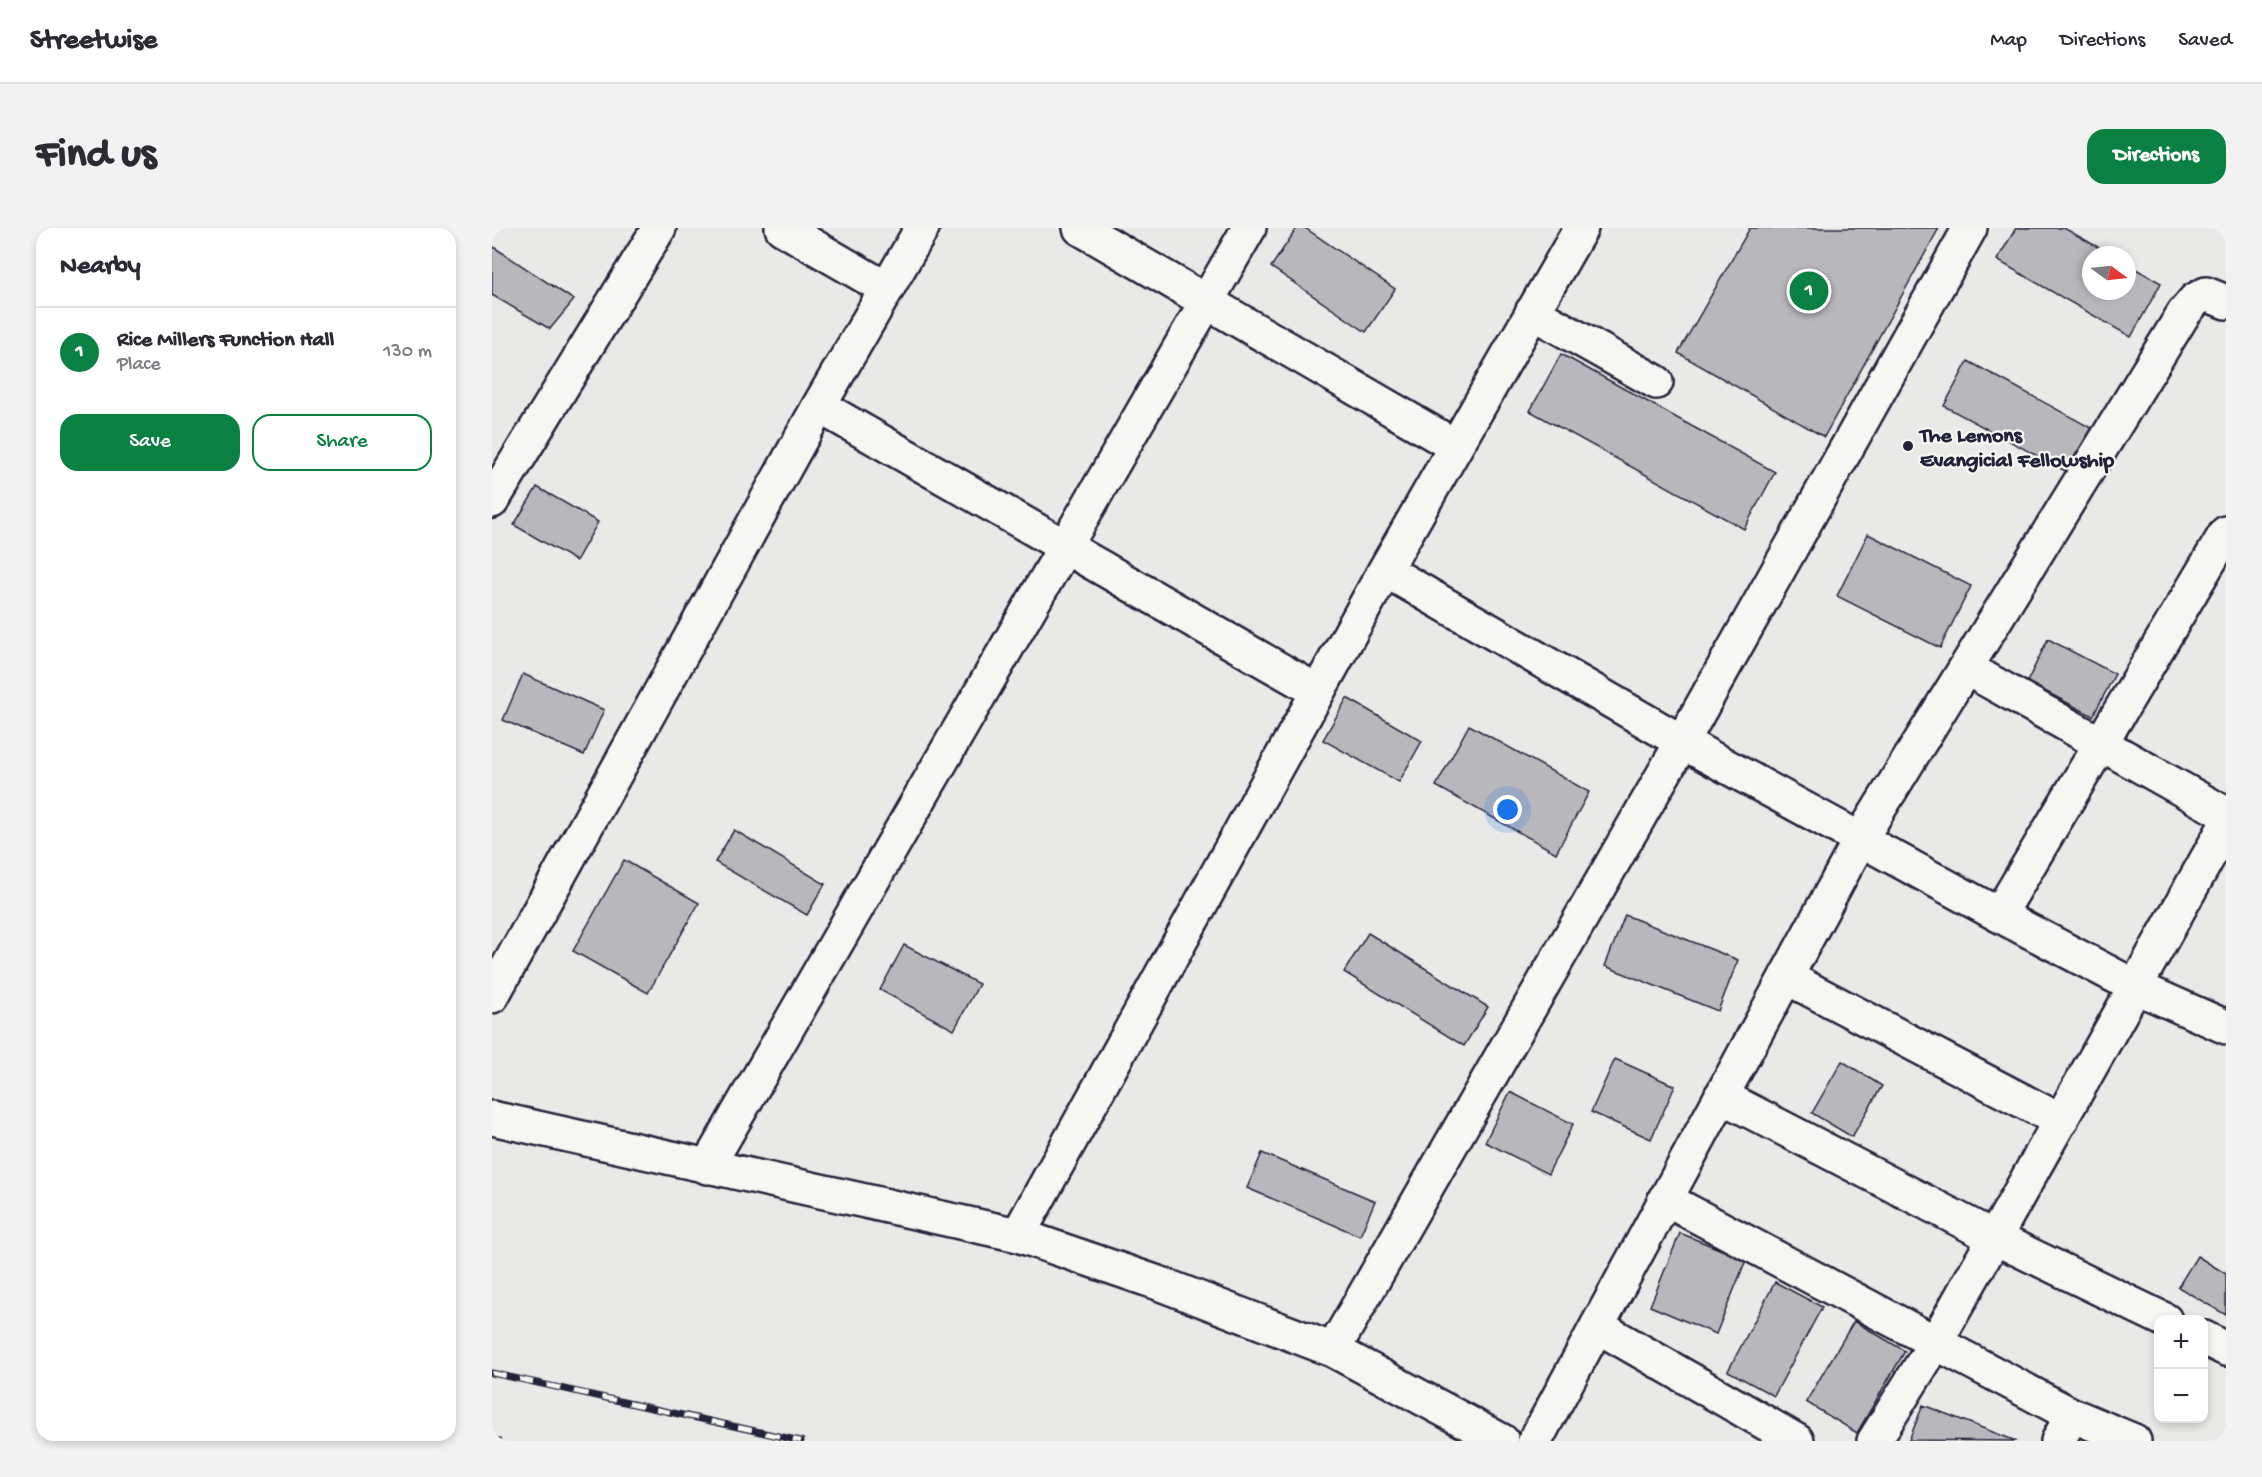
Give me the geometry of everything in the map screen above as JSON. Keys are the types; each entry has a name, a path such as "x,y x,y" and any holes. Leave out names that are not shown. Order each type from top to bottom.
{"street":[{"path":"492,501 659,228"},
{"path":"782,228 888,289"},
{"path":"492,996 819,406 922,228"},
{"path":"1080,228 1455,446"},
{"path":"707,1167 1249,228"},
{"path":"1018,1235 1317,691 1581,228"},
{"path":"1332,1350 1682,742 1970,228"},
{"path":"1535,1441 1861,838 2184,313 2195,300 2206,294 2226,302"},
{"path":"1532,312 1656,382"},
{"path":"819,406 1317,691"},
{"path":"1999,915 2226,533"},
{"path":"1385,570 1682,742 1999,915 2136,987 2226,1027"},
{"path":"1966,668 2226,814"},
{"path":"1874,1441 1936,1342 2226,825"},
{"path":"1786,977 2061,1122"},
{"path":"1721,1096 1995,1238 2155,1315"},
{"path":"492,1118 1018,1235 1161,1284 1332,1350 1502,1441"},
{"path":"1665,1199 1936,1342 2065,1428 2134,1441"},
{"path":"1597,1326 1797,1441"},
{"path":"2208,1340 2226,1349"}],"building":[{"path":"1297,228 1305,228 1395,289 1366,332 1271,267"},
{"path":"1750,228 1939,228 1824,437 1678,353"},
{"path":"2016,228 2064,228 2096,246 2082,246 2082,300 2136,300 2136,269 2161,283 2131,337 1997,260"},
{"path":"492,246 574,300 550,329 492,295"},
{"path":"1561,354 1775,472 1744,529 1530,411"},
{"path":"1968,361 2093,429 2069,473 1944,406"},
{"path":"537,487 598,522 576,561 514,525"},
{"path":"1868,534 1971,586 1940,648 1837,596"},
{"path":"2048,639 2115,674 2093,716 2027,682"},
{"path":"523,674 604,710 584,755 503,720"},
{"path":"1347,698 1422,741 1399,782 1323,740"},
{"path":"1469,725 1589,792 1556,853 1436,786"},
{"path":"734,830 825,884 807,915 715,862"},
{"path":"624,860 699,903 648,993 573,951"},
{"path":"1625,915 1738,960 1718,1011 1605,966"},
{"path":"1368,933 1488,1007 1464,1046 1344,972"},
{"path":"904,945 979,984 954,1030 880,990"},
{"path":"1615,1059 1675,1086 1651,1139 1591,1112"},
{"path":"1842,1061 1882,1086 1852,1137 1812,1113"},
{"path":"1510,1092 1573,1124 1548,1174 1485,1142"},
{"path":"1262,1153 1375,1201 1360,1236 1247,1188"},
{"path":"1680,1233 1746,1260 1716,1334 1650,1306"},
{"path":"2197,1256 2226,1274 2226,1315 2178,1287"},
{"path":"1775,1282 1822,1307 1774,1396 1728,1371"},
{"path":"1854,1321 1905,1351 1857,1433 1806,1402"},
{"path":"1923,1405 2016,1441 1909,1440"}],"railway":[{"path":"492,1373 801,1441"},
{"path":"492,1440 498,1441"}],"place":[{"name":"Rice Millers Function Hall","path":"1809,291"},
{"name":"The Lemons Evangicial Fellowship","path":"1908,446"}]}
